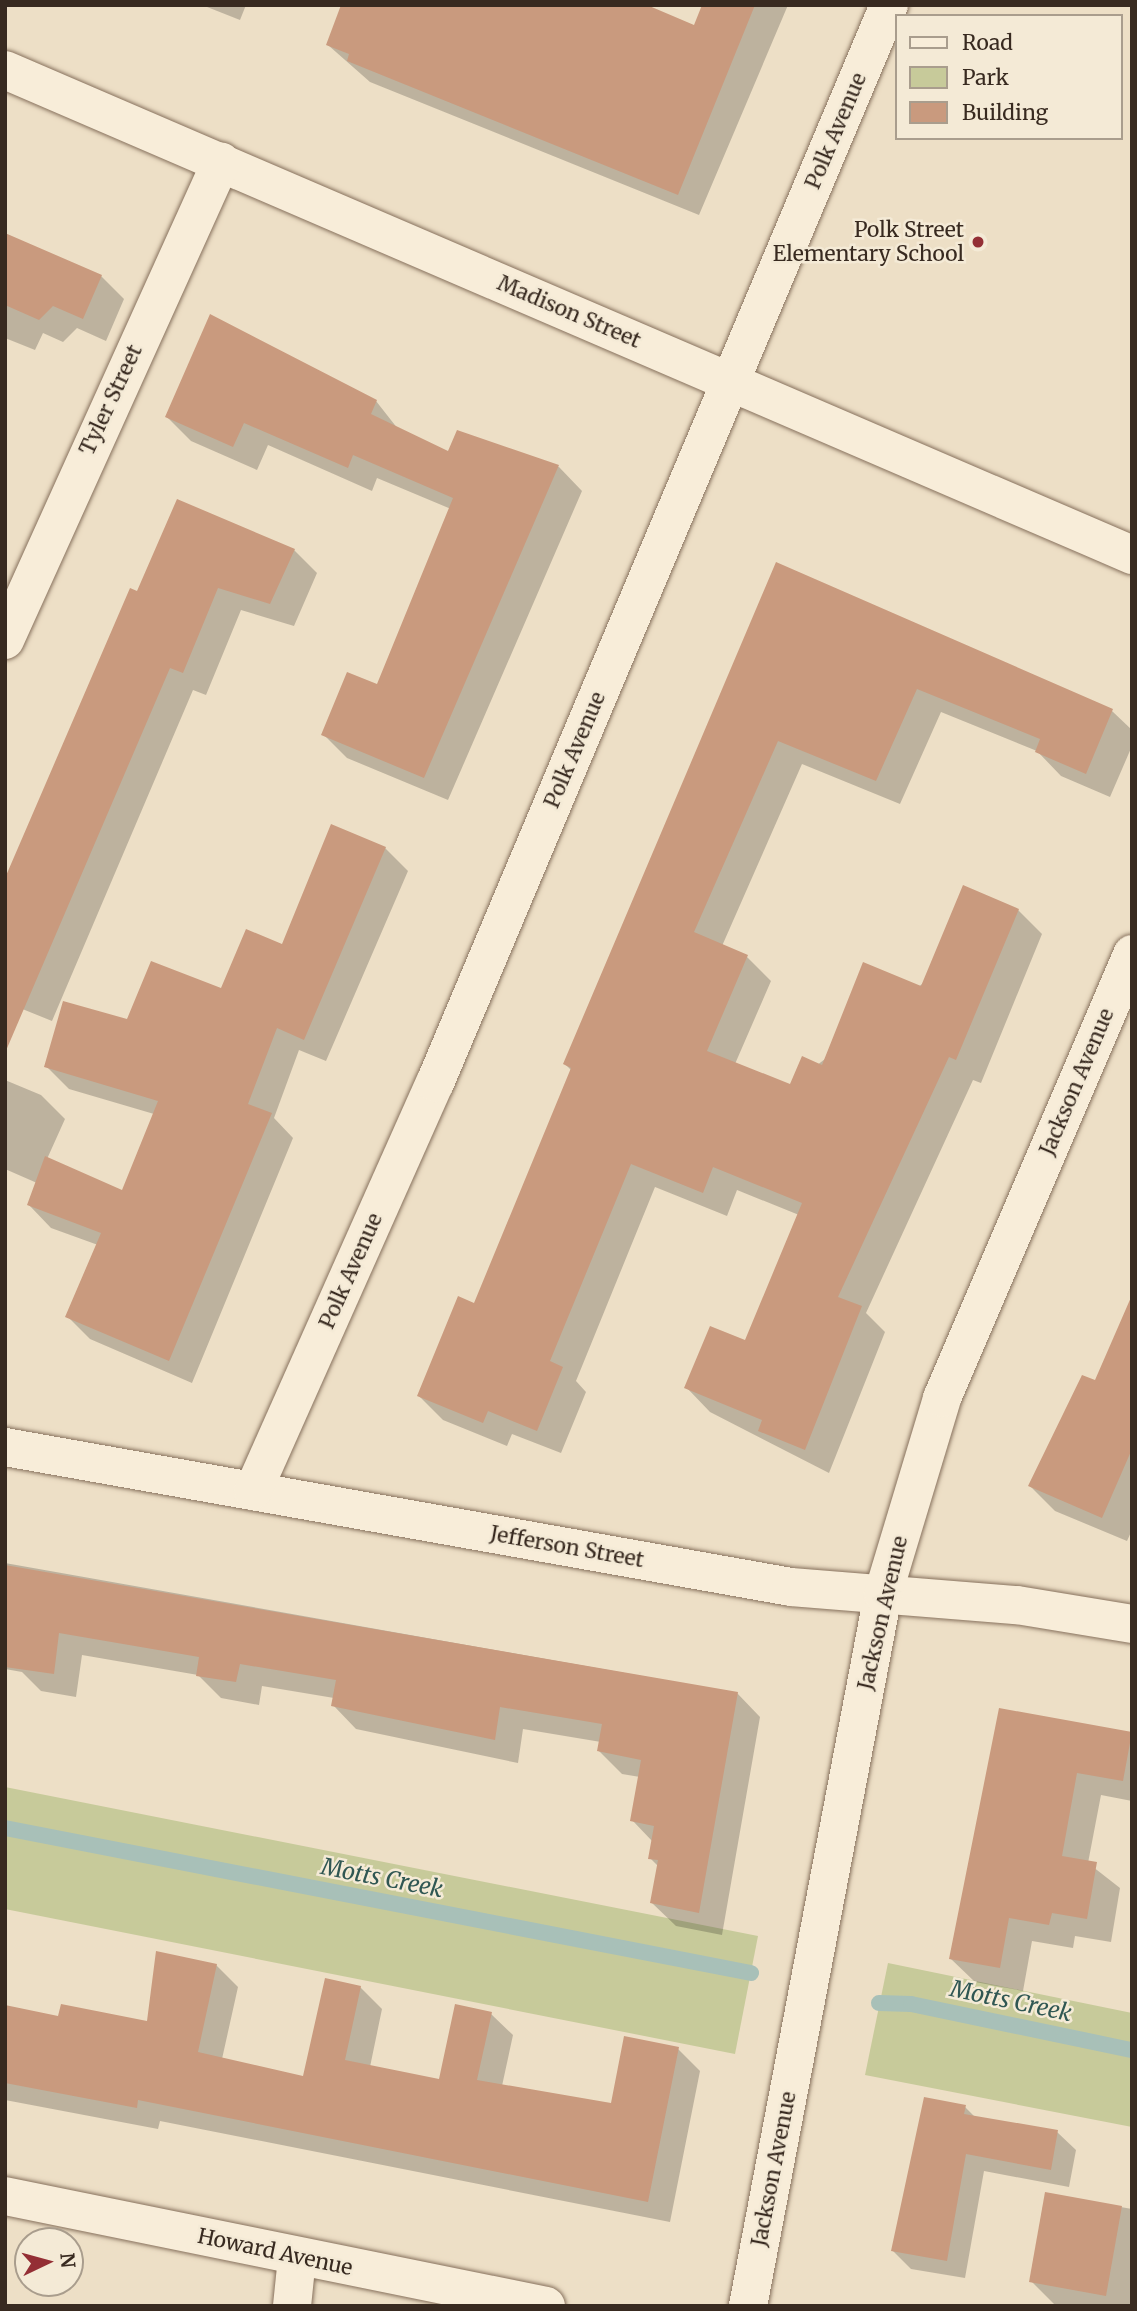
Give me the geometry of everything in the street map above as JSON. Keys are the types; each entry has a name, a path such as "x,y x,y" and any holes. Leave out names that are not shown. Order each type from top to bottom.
{"street":[{"name":"Polk Avenue","path":"253,1491 435,1083 889,5"},
{"name":"Madison Street","path":"5,70 1132,555"},
{"name":"Tyler Street","path":"5,640 221,162"},
{"name":"Jackson Avenue","path":"748,2306 883,1594 942,1398 1132,954"},
{"name":"Jefferson Street","path":"5,1447 791,1587 1017,1605 1132,1625"},
{"name":"Howard Avenue","path":"5,2196 297,2258 546,2306"},
{"path":"292,2306 297,2258"}],"green space":[{"path":"5,1787 758,1936 735,2054 5,1909"},
{"path":"888,1963 1132,2013 1132,2127 865,2075"}],"building":[{"path":"341,5 647,5 694,25 702,5 755,5 678,195 347,61 349,54 326,45"},
{"path":"5,233 102,275 83,319 53,306 39,320 5,305"},
{"path":"210,314 377,400 371,414 448,451 457,430 559,465 424,778 321,735 347,672 377,684 453,498 353,455 348,468 244,423 233,447 165,417"},
{"path":"177,499 295,549 270,604 218,588 183,673 170,668 5,1053 5,878 130,588 137,591"},
{"path":"776,562 1113,709 1086,774 1035,752 1040,739 917,689 876,781 778,741 694,932 748,955 707,1051 790,1084 802,1056 822,1065 863,962 921,986 963,885 1019,909 956,1060 949,1057 838,1297 862,1306 805,1450 758,1431 762,1420 684,1388 710,1326 745,1340 802,1203 713,1167 703,1193 631,1164 550,1361 563,1367 537,1431 488,1411 483,1423 417,1396 458,1296 474,1303 571,1068 563,1064"},
{"path":"331,824 386,847 304,1040 277,1028 248,1104 272,1113 169,1361 65,1317 101,1233 27,1205 45,1156 122,1190 158,1101 44,1067 63,1001 127,1019 151,961 221,988 246,929 282,944"},
{"path":"1132,1295 1132,1449 1102,1518 1028,1486 1082,1375 1095,1380"},
{"path":"5,1565 738,1692 699,1913 650,1903 658,1860 648,1859 654,1826 630,1821 641,1760 597,1751 602,1724 500,1707 495,1740 331,1706 336,1680 240,1664 236,1682 196,1676 199,1657 59,1633 54,1674 5,1667"},
{"path":"999,1708 1132,1732 1123,1781 1077,1773 1062,1856 1097,1862 1087,1919 1052,1913 1049,1925 1009,1918 1000,1968 949,1959"},
{"path":"156,1951 217,1964 198,2052 303,2076 325,1978 361,1986 345,2060 439,2079 455,2004 492,2012 477,2080 611,2103 624,2036 679,2047 648,2202 138,2100 137,2108 5,2083 5,2005 58,2016 61,2004 147,2021"},
{"path":"924,2097 966,2105 964,2114 1058,2130 1051,2170 966,2154 947,2261 891,2251"},
{"path":"1045,2192 1122,2206 1106,2296 1029,2282"}],"waterway":[{"name":"Motts Creek","path":"5,1828 751,1973"},
{"name":"Motts Creek","path":"879,2003 911,2004 1132,2050"}],"place":[{"name":"Polk Street Elementary School","path":"978,242"}]}
